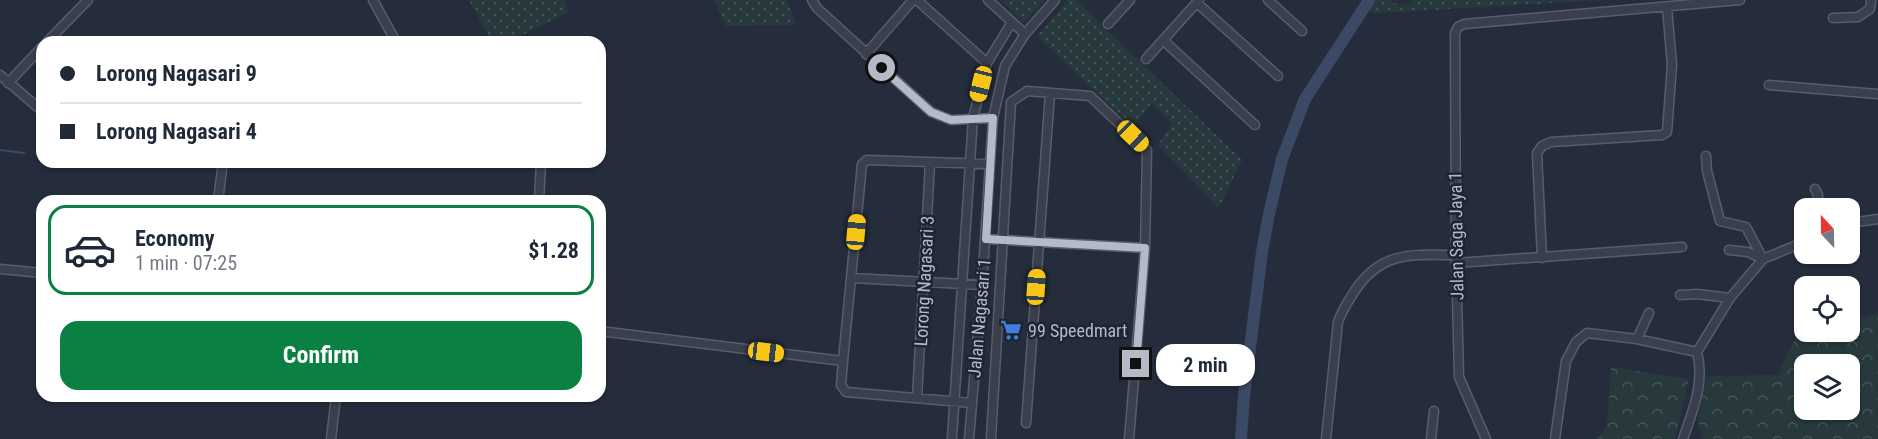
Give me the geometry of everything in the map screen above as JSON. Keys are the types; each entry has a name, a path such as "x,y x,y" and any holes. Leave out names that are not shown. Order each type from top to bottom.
{"street":[{"path":"53,36 88,0"},
{"path":"373,0 393,36"},
{"path":"812,0 817,8 931,112 951,120 993,118"},
{"path":"866,54 913,0"},
{"path":"918,0 987,63"},
{"path":"988,0 1025,34"},
{"name":"Jalan Nagasari 1","path":"969,439 986,239 993,118 1005,66 1025,34 1055,0"},
{"path":"1108,24 1130,0"},
{"path":"1268,0 1302,31"},
{"path":"1542,258 1537,153 1542,146 1551,142 1662,135 1667,132 1672,64 1667,7 1740,0"},
{"path":"1833,18 1858,17 1870,9 1871,0"},
{"path":"1146,59 1198,2 1278,76"},
{"name":"Jalan Saga Jaya 1","path":"1486,439 1459,377 1455,33 1458,27 1464,24 1667,7"},
{"name":"Jalan Nagasari 1","path":"952,438 973,118 987,63 1012,22"},
{"path":"1163,40 1255,125"},
{"path":"8,83 36,53"},
{"path":"0,75 36,106"},
{"path":"1769,84 1878,94"},
{"path":"991,438 1011,102 1027,91 1090,96 1147,150 1145,248 1130,439"},
{"path":"1026,423 1050,93"},
{"path":"1706,156 1707,171 1720,221 1746,227 1763,259"},
{"path":"972,403 846,392 841,385 862,164 867,160 990,164"},
{"name":"Lorong Nagasari 3","path":"917,398 930,163"},
{"path":"219,195 221,168"},
{"path":"539,195 541,168"},
{"path":"1815,189 1818,198"},
{"path":"1860,222 1878,219"},
{"path":"986,239 1145,248"},
{"path":"1683,439 1700,384 1701,366 1697,352 1730,298 1763,259 1794,246"},
{"path":"1326,439 1338,322 1342,310 1365,277 1381,263 1414,255 1456,259 1542,258 1682,247"},
{"path":"1729,250 1748,252 1763,259"},
{"path":"0,269 36,272"},
{"path":"852,278 982,285"},
{"path":"1680,295 1697,294 1730,298"},
{"path":"1636,339 1649,313"},
{"path":"606,332 843,361"},
{"path":"1555,439 1566,361 1576,342 1587,333 1636,339 1697,352"},
{"path":"331,439 335,402"},
{"path":"1431,439 1434,411"}],"green space":[{"path":"469,0 563,0 569,12 520,36 489,36"},
{"path":"714,0 787,0 796,25 726,26"},
{"path":"1000,0 1045,0 1024,23"},
{"path":"1068,0 1076,0 1242,160 1219,208 1158,145 1172,123 1152,103 1133,127 1037,36"},
{"path":"1374,0 1391,0 1392,3 1406,5 1414,0 1605,0 1375,13 1368,11"},
{"path":"1878,313 1878,439 1703,439 1698,421 1706,376 1778,375 1794,341 1860,342 1860,318"},
{"path":"1611,367 1689,379 1675,439 1597,439 1607,427"}],"waterway":[{"path":"1241,439 1244,396 1262,252 1282,159 1305,99 1369,0"},
{"path":"0,150 24,153"}],"place":[{"name":"99 Speedmart","path":"1011,330"}],"route":[{"path":"882,68 931,112 951,120 993,118 986,239 1145,248 1136,364"}]}
